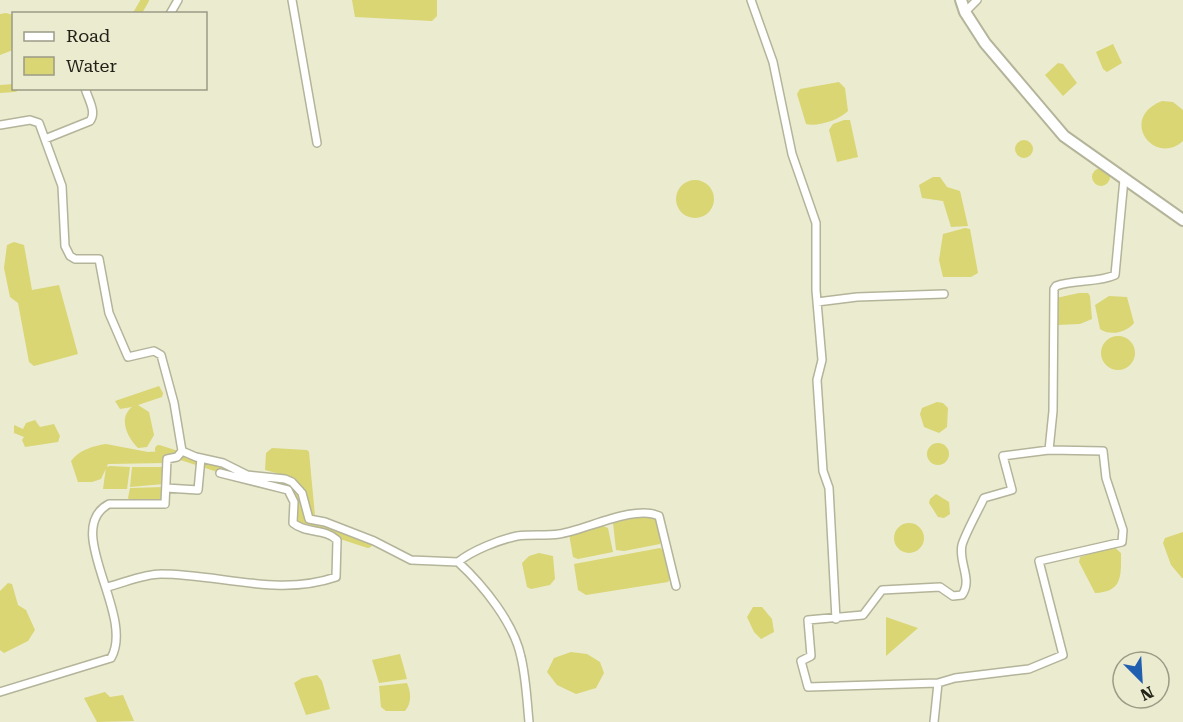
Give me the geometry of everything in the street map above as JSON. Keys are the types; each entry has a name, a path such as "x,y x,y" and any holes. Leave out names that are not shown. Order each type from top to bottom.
{"street":[{"path":"292,0 318,143"},
{"path":"751,0 773,62 792,154 816,223 817,302 822,360 817,380 823,471 829,488 836,620"},
{"path":"961,0 965,12 1004,68 1064,136 1183,220"},
{"path":"965,12 977,0"},
{"path":"45,140 93,117 94,111 89,105 85,90"},
{"path":"0,125 36,121 62,186 62,222 67,251 75,259 99,259 109,313 128,357 154,351 161,355 174,403 180,454"},
{"path":"1049,450 1053,411 1054,289 1058,285 1115,275 1124,179"},
{"path":"817,302 857,297 944,294"},
{"path":"1049,450 1103,451 1106,478 1123,530 1122,542 1039,561 1063,655 1029,669 955,678 938,683 808,687 801,661 811,656 808,620 836,620 863,615 882,590 939,587 953,596 962,594 967,581 962,545 984,498 1012,490 1003,456 1049,450"},
{"path":"0,692 111,658 117,648 112,599 93,541 92,529 95,516 109,504 165,504 167,459 180,454 223,463 247,475 285,479 298,487 302,493 309,519 325,522 374,541 411,560 458,562 465,556 516,537 560,534 619,518 650,513 659,516 676,586"},
{"path":"166,488 198,490 201,458"},
{"path":"107,587 159,574 269,585 304,585 336,577 337,540 330,534 310,531 293,523 294,502 288,490 220,473"},
{"path":"458,562 496,606 512,633 521,656 529,722"},
{"path":"934,722 938,683"}],"water":[{"path":"352,0 437,0 437,16 432,21 355,17"},
{"path":"0,14 12,15 12,50 0,55"},
{"path":"1113,44 1122,63 1107,72 1103,69 1096,52"},
{"path":"1058,63 1063,64 1077,83 1063,96 1045,75"},
{"path":"839,82 845,88 848,111 828,122 806,124 797,94 800,89"},
{"path":"1162,101 1173,102 1183,110 1183,141 1172,147 1161,148 1152,144 1145,137 1142,128 1143,118 1149,109"},
{"path":"850,120 858,157 837,162 829,130 833,124"},
{"path":"1024,140 1030,143 1033,149 1030,155 1024,158 1018,155 1015,149 1018,143"},
{"path":"1101,168 1107,171 1110,177 1107,183 1101,186 1095,183 1092,177 1095,171"},
{"path":"933,177 940,177 947,187 960,191 968,226 951,227 943,201 922,198 919,185"},
{"path":"695,180 708,186 714,199 708,212 695,218 682,212 676,199 682,186"},
{"path":"965,228 970,229 978,273 971,277 943,277 939,260 943,234"},
{"path":"14,242 24,245 32,290 59,285 78,354 34,366 29,362 18,303 10,297 4,268 7,245"},
{"path":"1088,293 1090,296 1092,319 1080,324 1057,325 1056,298"},
{"path":"1109,296 1127,297 1134,323 1122,331 1113,333 1100,329 1095,305"},
{"path":"1118,336 1130,341 1135,353 1130,365 1118,370 1106,365 1101,353 1106,341"},
{"path":"159,386 163,393 162,397 138,405 149,412 154,435 147,447 138,448 130,438 125,422 125,416 132,407 120,409 115,401"},
{"path":"937,402 943,403 948,408 947,427 939,433 924,427 920,414 922,408"},
{"path":"35,420 40,427 54,424 60,436 58,442 25,447 22,440 24,437 14,433 14,425 23,429 26,423"},
{"path":"938,443 946,446 949,454 946,462 938,465 930,462 927,454 930,446"},
{"path":"106,444 148,452 163,451 165,463 108,464 101,479 92,482 78,482 71,461 87,449"},
{"path":"272,448 309,452 315,516 310,515 304,494 295,478 265,470 266,453"},
{"path":"106,467 130,467 127,489 103,489"},
{"path":"132,467 164,467 164,484 130,487"},
{"path":"164,487 164,502 131,501 128,498 130,488"},
{"path":"936,494 949,502 950,514 944,518 938,517 929,503"},
{"path":"647,515 653,516 659,526 660,544 624,551 616,550 613,523"},
{"path":"909,523 915,524 923,532 923,544 915,552 909,553 903,552 895,544 894,538 895,532 903,524"},
{"path":"603,526 608,528 613,552 578,559 573,557 569,534"},
{"path":"1183,532 1182,578 1171,565 1163,543 1165,538"},
{"path":"1114,547 1121,553 1120,575 1116,586 1104,592 1095,593 1079,562 1080,557"},
{"path":"660,548 665,551 671,577 668,582 586,595 578,590 574,564"},
{"path":"539,553 553,556 555,579 550,585 531,589 527,587 522,563 529,556"},
{"path":"8,583 12,584 18,605 26,610 35,630 28,641 4,653 0,650 0,591"},
{"path":"753,607 762,607 772,619 774,632 761,639 754,632 747,617"},
{"path":"886,617 918,628 886,656"},
{"path":"571,652 587,654 600,662 604,673 596,688 576,694 557,685 547,672 554,658"},
{"path":"400,654 407,679 379,683 372,660"},
{"path":"317,675 322,681 330,709 306,715 294,683 302,678"},
{"path":"407,683 410,697 405,711 386,711 381,707 379,686"},
{"path":"105,692 110,697 123,695 134,721 97,722 84,698"}],"waterway":[{"path":"138,12 145,0"},
{"path":"0,89 12,88"},
{"path":"159,449 243,476"},
{"path":"255,478 292,489 302,521 307,524 368,544"}]}
